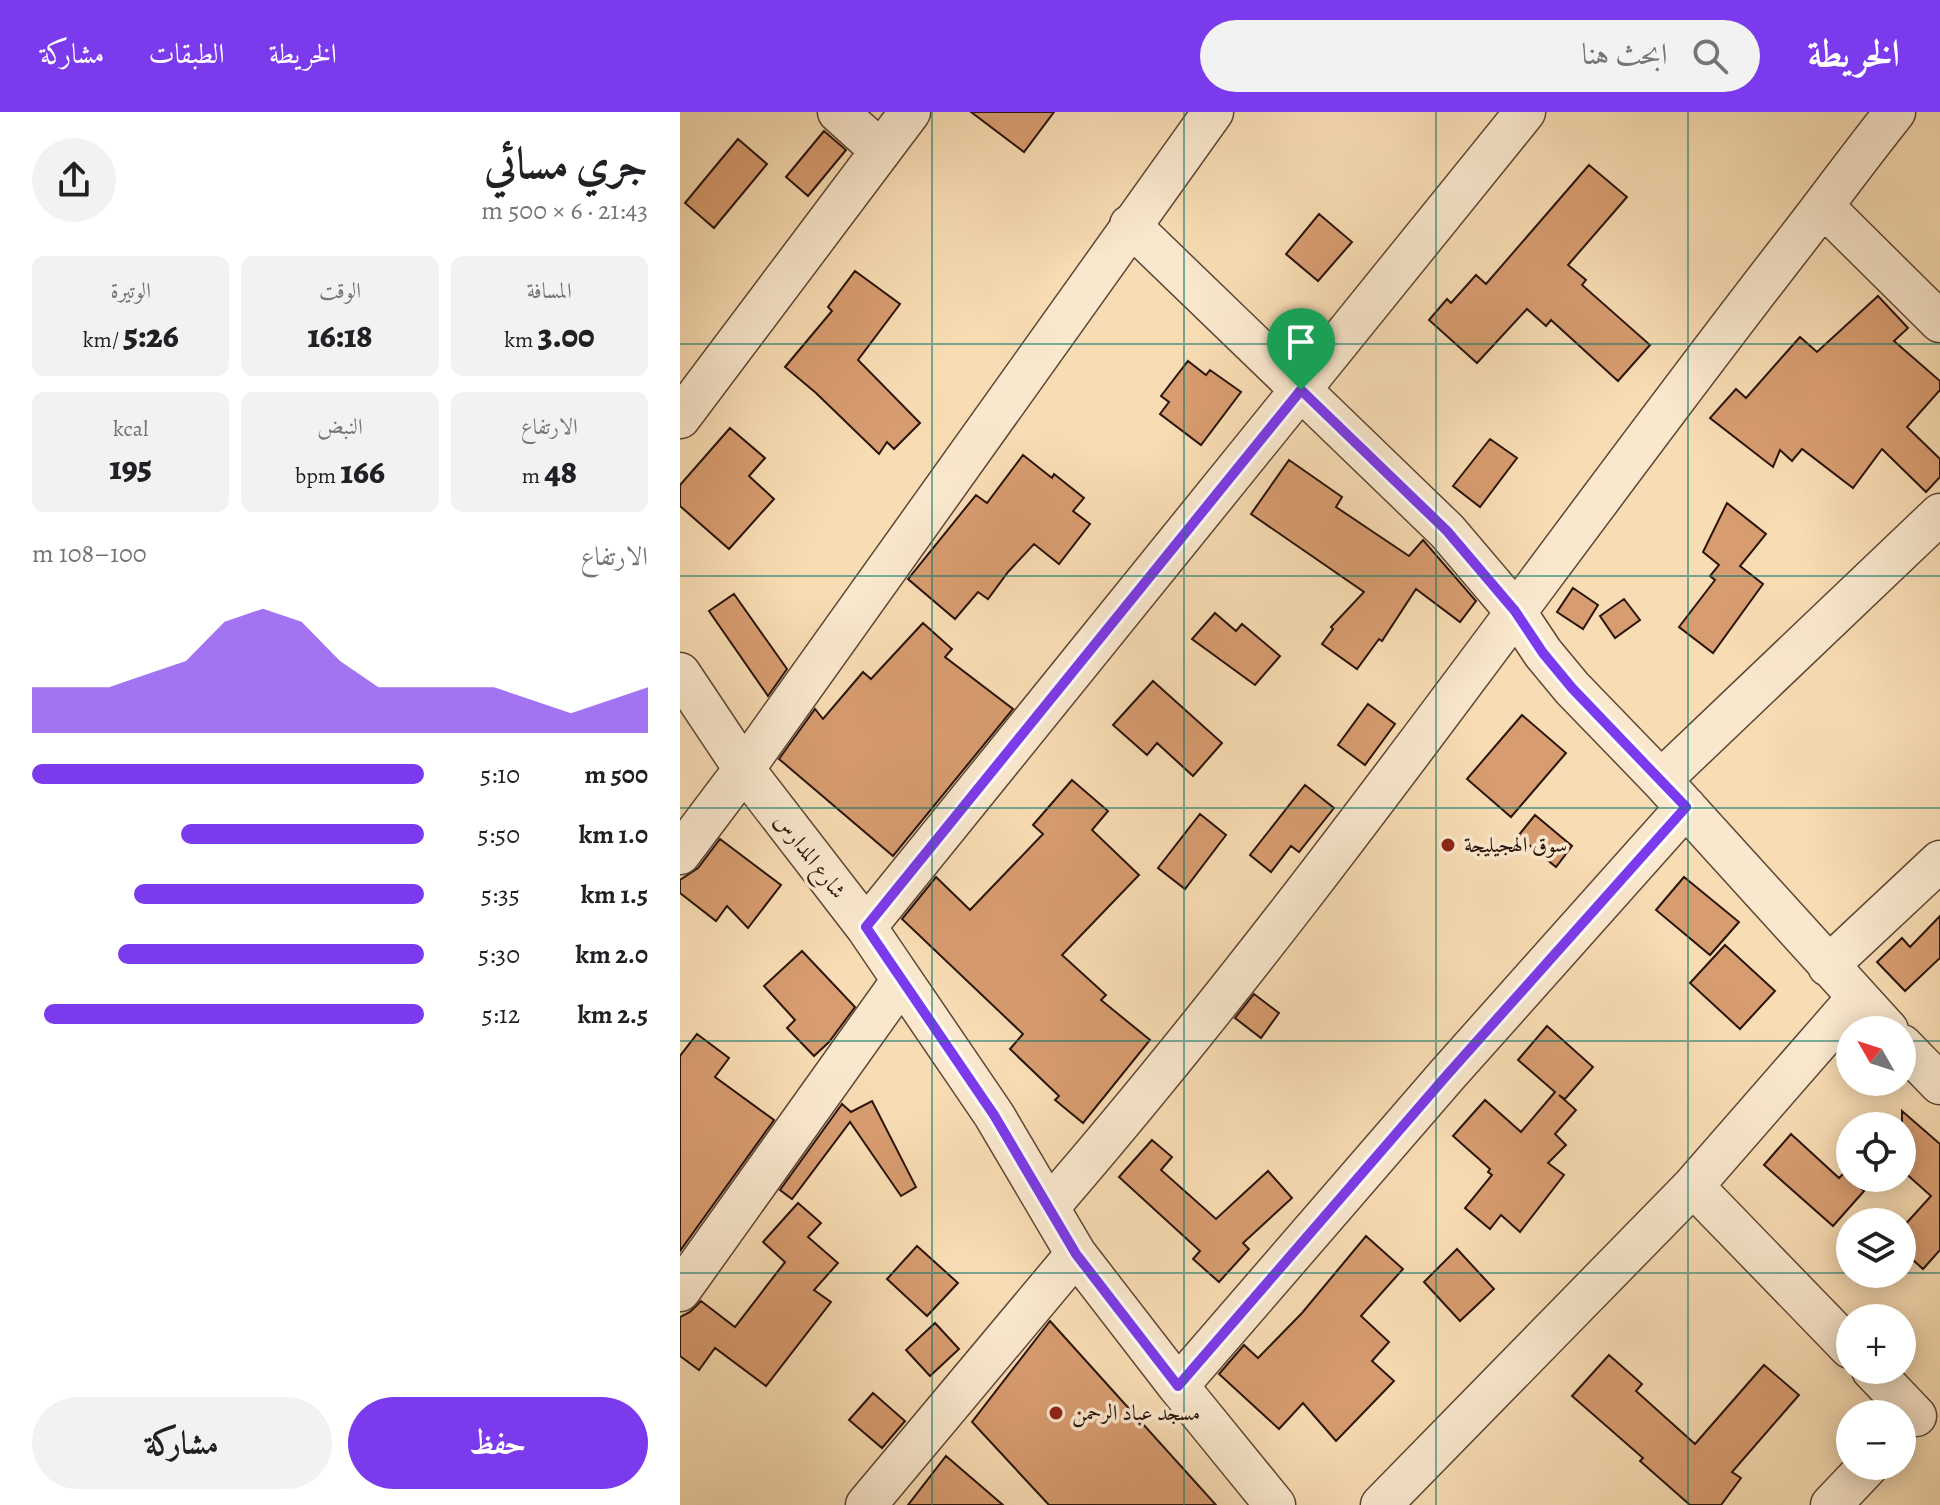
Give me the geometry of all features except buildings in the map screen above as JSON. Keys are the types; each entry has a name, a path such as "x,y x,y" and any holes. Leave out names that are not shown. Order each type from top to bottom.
{"street":[{"path":"838,112 880,150"},
{"path":"680,418 910,112"},
{"path":"680,854 1213,112"},
{"path":"866,927 1525,112"},
{"path":"1049,1207 1140,1102 1327,863 1677,394 1895,112"},
{"path":"1823,206 1940,322"},
{"path":"1130,225 1447,531 1515,611 1543,653 1572,688 1874,1016"},
{"path":"1178,1386 1447,1075 1673,794 1940,514"},
{"name":"شارع المدارس","path":"680,673 744,769 866,927 994,1115 1076,1254 1275,1505"},
{"path":"1828,966 1940,861"},
{"path":"680,1291 902,980"},
{"path":"1381,1505 1693,1186 1857,998"},
{"path":"1916,1059 1940,1084"},
{"path":"1693,1186 1836,1334"},
{"path":"866,1505 1076,1254"},
{"path":"1888,1384 1919,1412"},
{"path":"1831,1505 1855,1480"}],"place":[{"name":"سوق الهجيليجة","path":"1448,845"},
{"name":"مسجد عباد الرحمن","path":"1056,1413"}],"route":[{"path":"1301,390 1447,531 1515,611 1543,653 1572,688 1686,807 1447,1075 1178,1386 1076,1254 994,1115 866,927 1301,390"}]}
